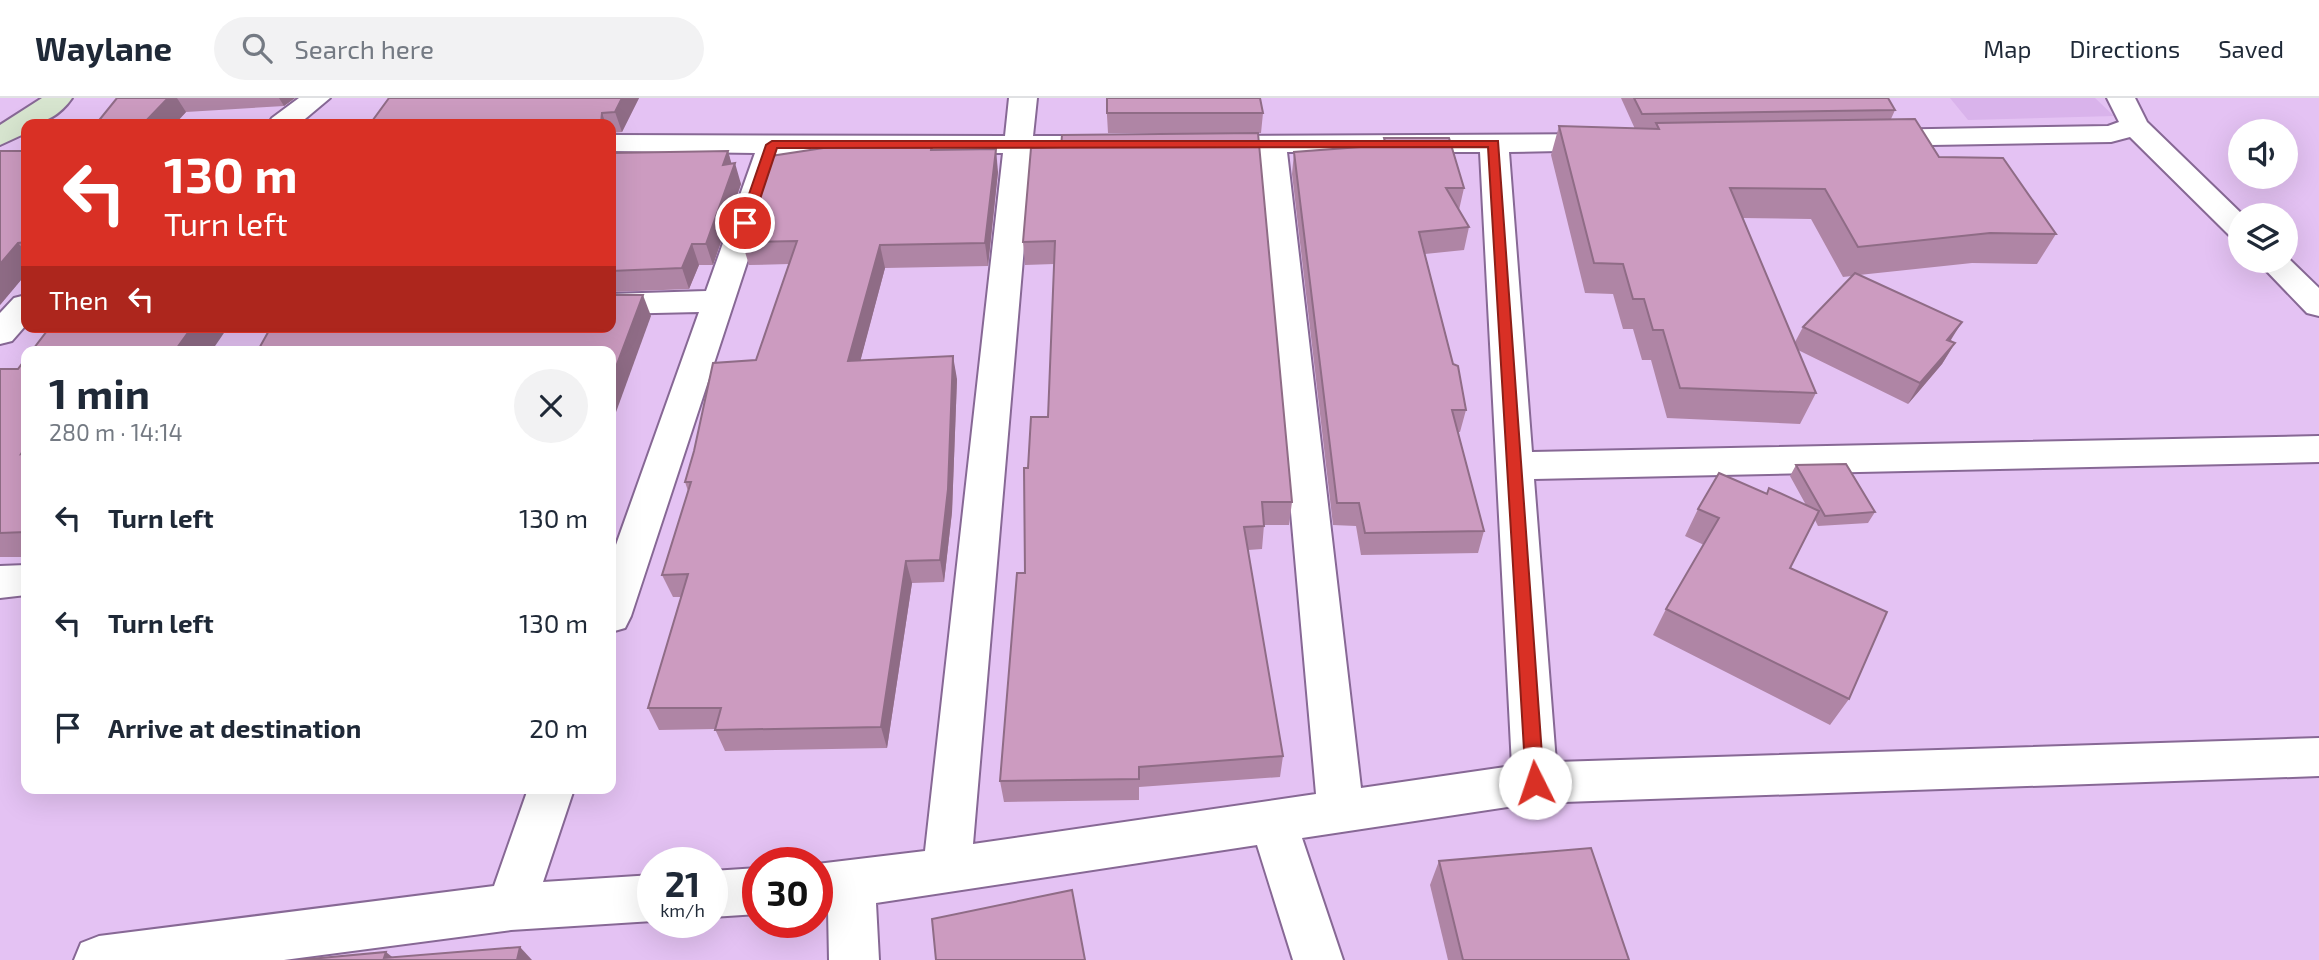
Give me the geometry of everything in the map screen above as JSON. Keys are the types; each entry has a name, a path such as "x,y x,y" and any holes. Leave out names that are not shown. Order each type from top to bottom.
{"street":[{"path":"35,119 58,98"},
{"path":"289,119 316,98"},
{"path":"947,870 1023,98"},
{"path":"2121,98 2135,126 2228,217"},
{"path":"1850,138 2111,134 2135,126"},
{"path":"4,150 21,133"},
{"path":"616,143 1018,145 1631,142"},
{"path":"1272,144 1342,811"},
{"path":"1494,144 1535,783"},
{"path":"616,601 772,145"},
{"path":"2285,273 2319,306"},
{"path":"616,304 719,301"},
{"path":"1515,466 2319,449"},
{"path":"0,582 21,580"},
{"path":"854,960 834,886 1535,783 2319,757"},
{"path":"511,907 549,794"},
{"path":"1273,821 1318,960"},
{"path":"99,960 511,907 637,899"}],"shaded area":[{"path":"1950,98 2095,98 2114,116 1968,120"}],"building":[{"path":"117,98 168,98 148,119 100,119"},
{"path":"389,98 622,98 615,112 602,113 601,119 374,119"},
{"path":"1107,98 1260,98 1263,113 1107,113"},
{"path":"1634,98 1888,98 1895,110 1642,114"},
{"path":"1915,119 1939,157 2003,158 2056,234 1990,233 1858,247 1825,189 1730,188 1816,393 1680,388 1663,330 1653,330 1644,299 1633,299 1623,264 1594,263 1559,126 1659,129 1656,123"},
{"path":"1258,133 1292,502 1262,502 1264,526 1244,527 1283,756 1139,767 1139,779 1000,781 1017,573 1025,573 1024,468 1028,468 1031,417 1048,417 1055,241 1023,242 1031,148 1061,147 1062,135"},
{"path":"1384,138 1449,138 1464,188 1446,188 1469,227 1419,232 1453,364 1458,366 1466,410 1452,410 1484,531 1365,533 1359,503 1337,503 1294,152 1386,145"},
{"path":"932,144 931,150 996,149 985,243 880,245 848,361 953,356 948,489 940,560 906,561 881,727 715,730 721,708 648,708 688,574 662,575 691,482 685,482 713,363 756,360 797,241 742,242 771,156 843,145"},
{"path":"0,151 21,151 21,243 0,264"},
{"path":"728,151 723,165 735,163 706,244 692,244 682,268 616,271 616,153"},
{"path":"1855,273 1962,322 1947,340 1955,343 1920,383 1803,327"},
{"path":"616,295 643,295 616,367 616,346 260,346 268,333 616,333"},
{"path":"45,333 188,333 178,346 36,346"},
{"path":"21,365 21,532 0,533 0,369 18,369"},
{"path":"1846,464 1875,512 1825,516 1796,465"},
{"path":"1719,473 1767,494 1769,488 1819,511 1790,568 1887,612 1849,699 1666,609 1719,518 1698,509"},
{"path":"1591,848 1629,960 1463,960 1439,861"},
{"path":"1072,890 1085,960 936,960 932,919"},
{"path":"520,947 517,960 299,960 386,952 384,958"}],"route":[{"path":"745,223 772,145 1494,144 1535,783"}]}
